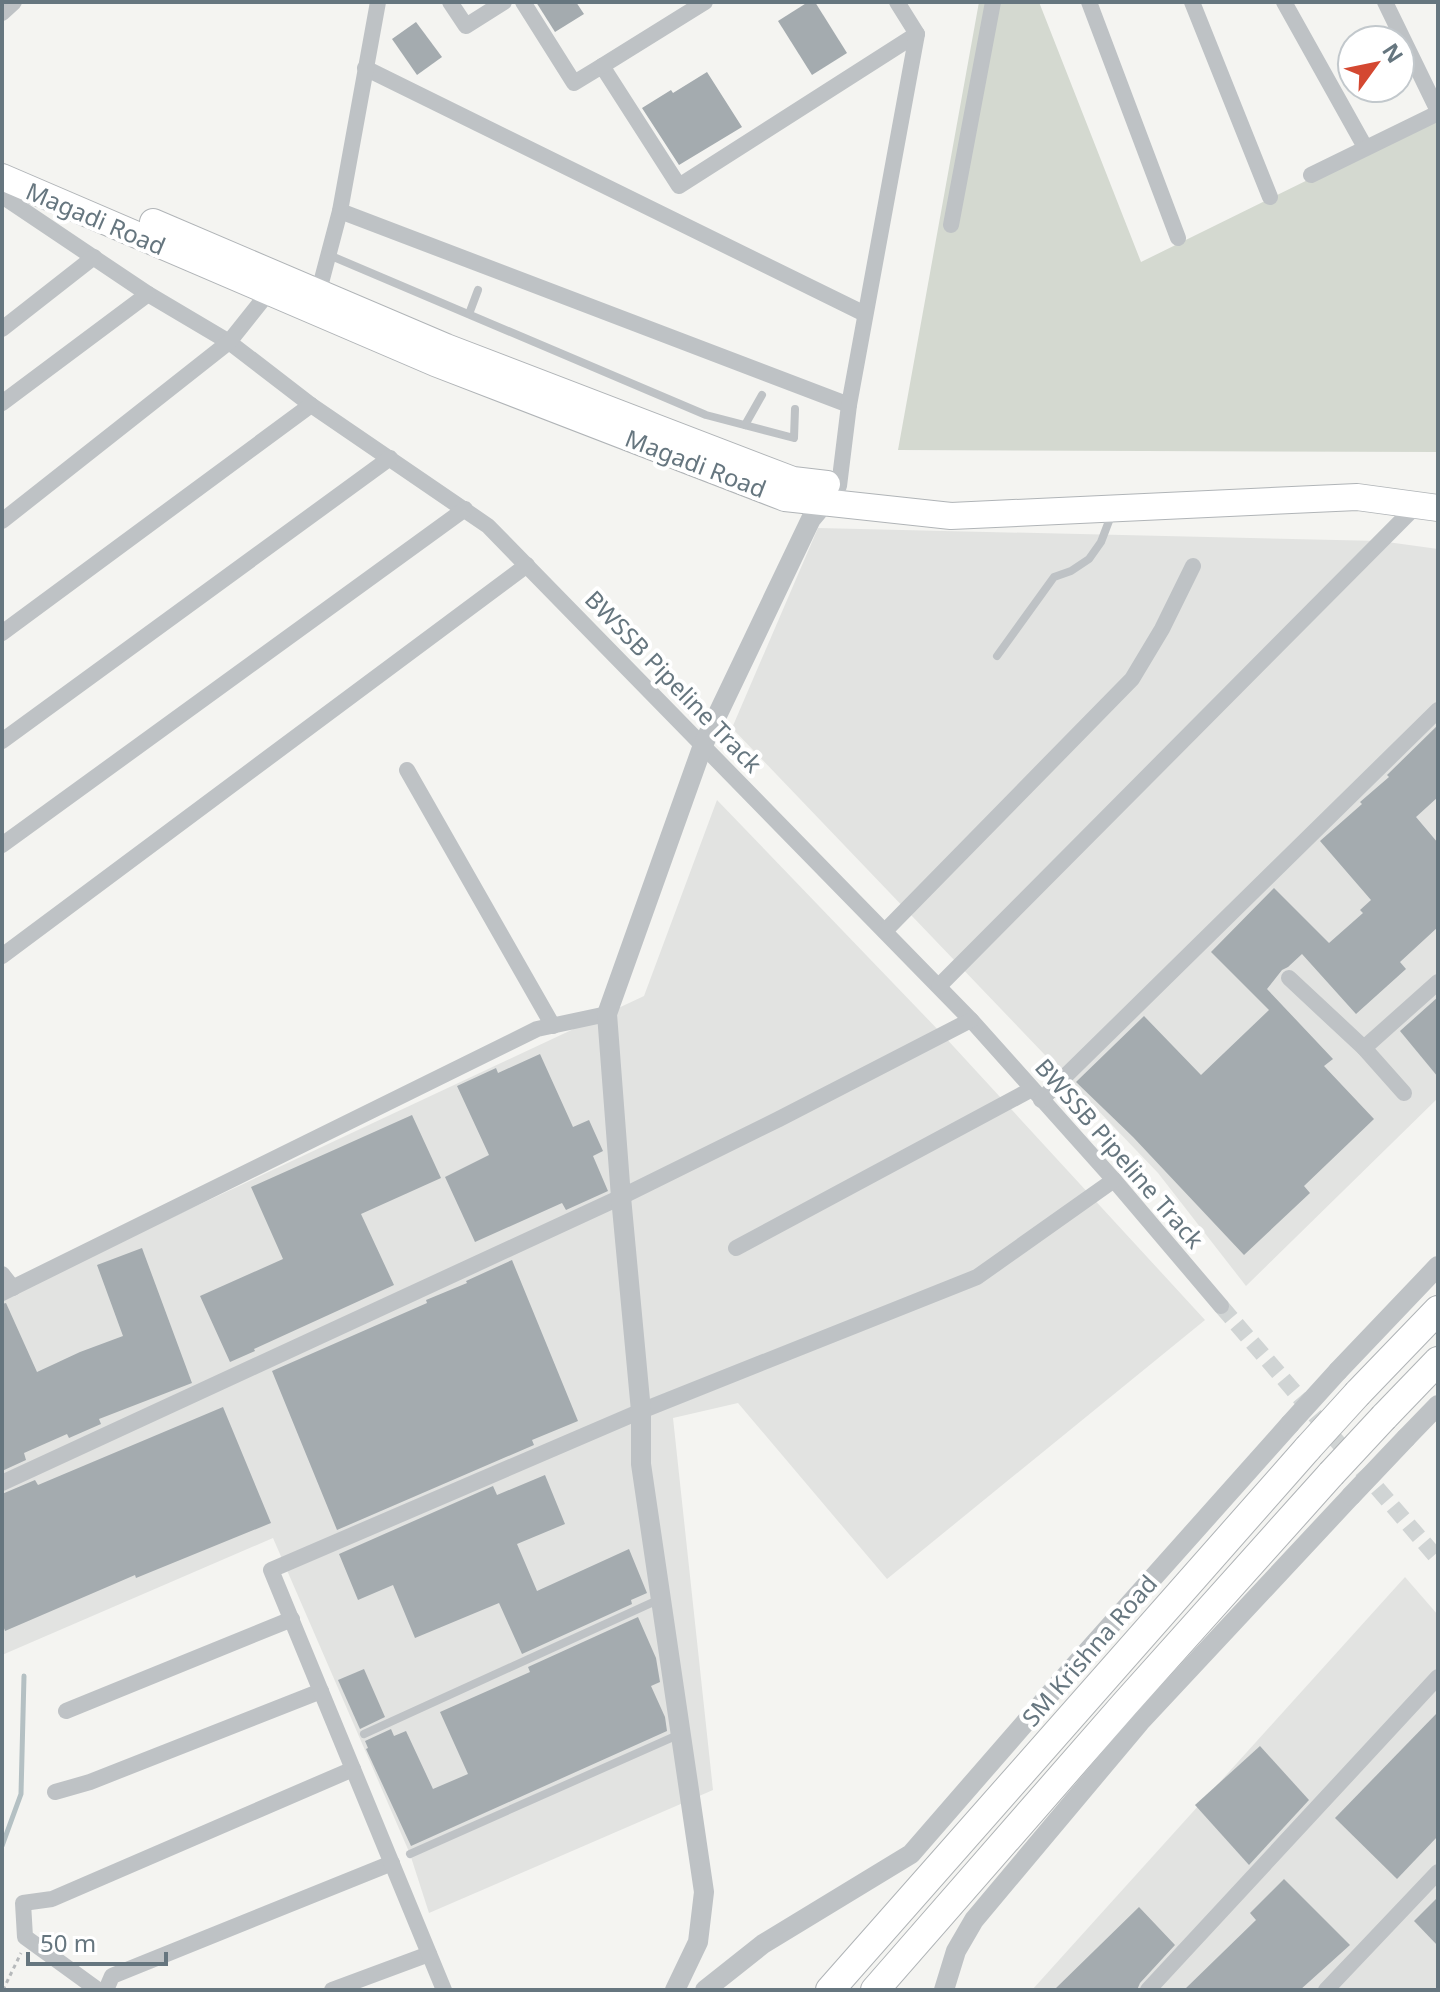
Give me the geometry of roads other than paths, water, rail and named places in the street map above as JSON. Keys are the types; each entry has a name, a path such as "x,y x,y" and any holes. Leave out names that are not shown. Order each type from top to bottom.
{"highway":[{"name":"SM Krishna Road","path":"875,1990 1124,1705 1331,1448 1358,1393 1438,1310"},
{"name":"SM Krishna Road","path":"830,1990 1331,1448 1384,1417 1438,1361"}],"main road":[{"name":"Magadi Road","path":"2,159 274,284"},
{"name":"Magadi Road","path":"2,177 316,300 833,493 951,516 1357,497 1431,501"},
{"name":"Magadi Road","path":"833,493 957,499 1363,480 1431,501"}],"street":[{"path":"2,13 14,2"},
{"path":"316,300 340,211 378,2"},
{"path":"450,2 466,26 504,2"},
{"path":"523,2 574,83 705,2"},
{"path":"675,1990 698,1942 704,1892 641,1464 641,1411 607,1014 703,745 811,519 833,493 917,34 897,2"},
{"path":"951,225 993,2"},
{"path":"1089,2 1178,238"},
{"path":"1192,2 1270,197"},
{"path":"1284,2 1365,147"},
{"path":"1311,175 1438,112 1385,2"},
{"path":"602,66 679,186 917,34"},
{"path":"365,68 865,314"},
{"name":"BWSSB Pipeline Track","path":"2,196 148,294 229,342 311,405 488,526 971,1020 1221,1306"},
{"path":"340,211 849,405"},
{"path":"2,329 94,257"},
{"path":"2,521 229,342 274,284"},
{"path":"2,403 148,294"},
{"path":"2,633 311,405"},
{"path":"2,741 390,458"},
{"path":"939,986 1431,501"},
{"path":"2,845 465,509"},
{"path":"2,956 527,565"},
{"path":"885,931 1132,679 1162,629 1193,566"},
{"path":"736,1248 1036,1094 1438,710"},
{"path":"407,770 553,1026"},
{"path":"1289,978 1364,1048 1404,1093"},
{"path":"1364,1048 1438,982"},
{"path":"2,1274 7,1291 537,1029 607,1014"},
{"path":"2,1483 621,1197 971,1020"},
{"path":"444,1990 271,1570 641,1411 977,1277 1114,1180"},
{"name":"SM Krishna Road","path":"705,1990 763,1944 911,1854 1290,1424 1438,1266"},
{"path":"944,1990 956,1951 974,1920 1140,1722 1438,1405"},
{"path":"66,1711 292,1619"},
{"path":"1148,1990 1438,1677"},
{"path":"55,1792 90,1782 321,1691"},
{"path":"98,1990 25,1937 23,1903 52,1899 353,1769"},
{"path":"106,1990 112,1976 392,1863"},
{"path":"1326,1990 1438,1872"},
{"path":"332,1990 429,1954"}],"lane":[{"path":"329,255 706,415 794,438 795,409"},
{"path":"469,314 478,290"},
{"path":"745,425 762,395"},
{"path":"997,656 1054,577 1071,571 1089,559 1101,542 1113,509"},
{"path":"364,1734 661,1599"},
{"path":"410,1854 680,1733"}],"waterway":[{"path":"2,1846 21,1794 24,1676"}],"tunnel":[{"path":"1221,1306 1438,1559"}]}
